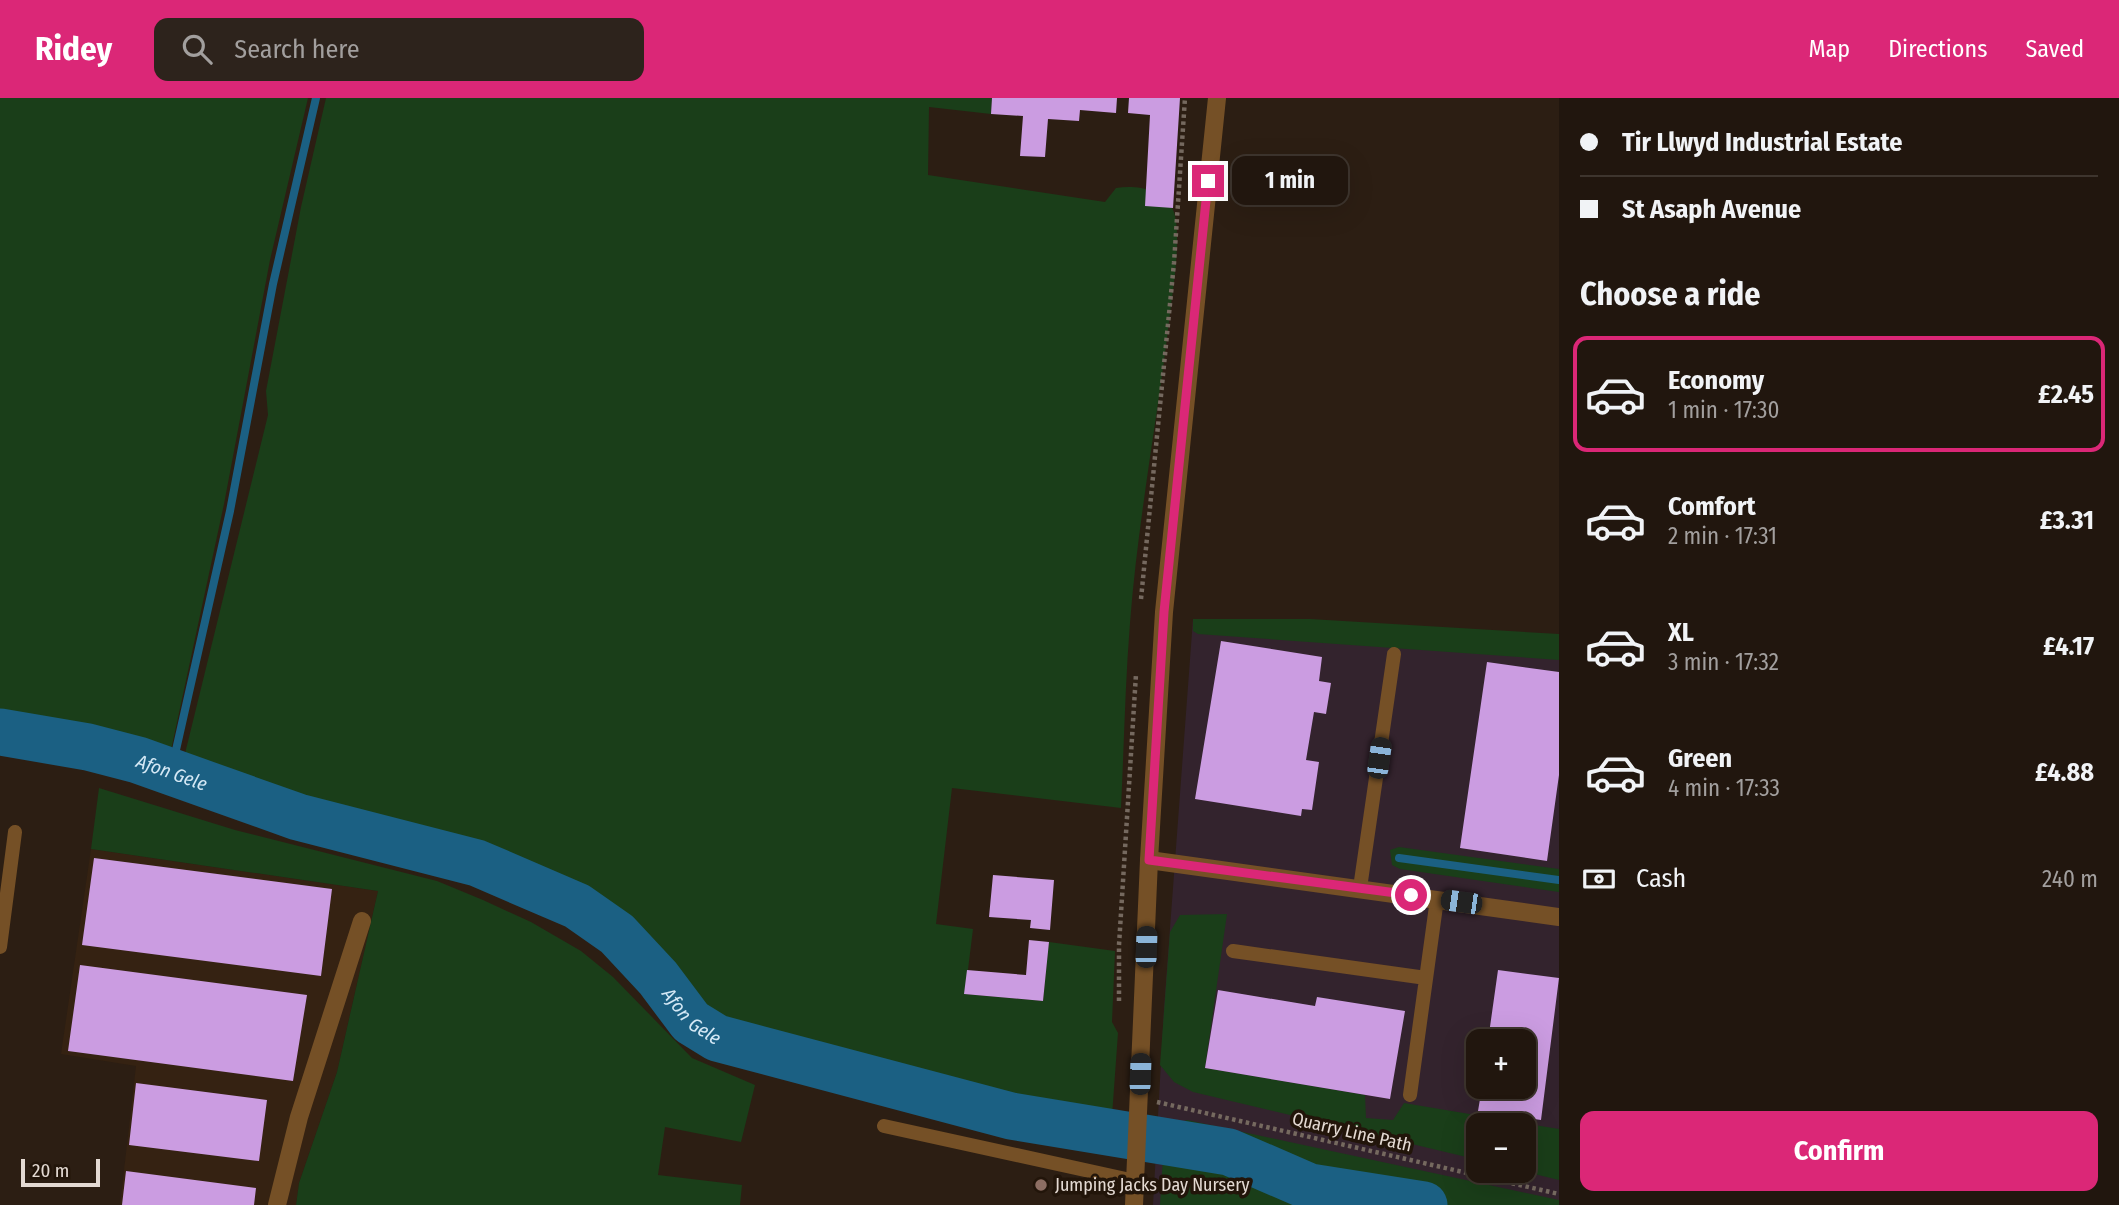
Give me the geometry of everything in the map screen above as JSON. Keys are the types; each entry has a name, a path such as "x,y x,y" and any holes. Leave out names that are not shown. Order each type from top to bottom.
{"street":[{"path":"1134,1205 1149,860 1164,612 1217,98"},
{"path":"1149,860 1559,917"},
{"path":"277,1205 299,1117 362,921"}],"lane":[{"path":"1360,888 1394,654"},
{"path":"0,947 15,832"},
{"path":"1410,1094 1437,899"},
{"path":"1233,951 1426,978"},
{"path":"884,1126 1136,1172"}],"path":[{"name":"Quarry Line Path","path":"1139,1098 1559,1194"}],"shaded area":[{"path":"1193,619 1559,643 1559,1205 1153,1205 1164,1009"},
{"path":"91,849 378,891 337,1072 299,1183 296,1205 120,1205 136,1066 61,1054"}],"green space":[{"path":"0,98 308,98 270,260 224,504 168,764 122,749 0,724"},
{"path":"326,98 992,98 991,114 929,107 928,175 1105,202 1116,188 1131,187 1147,189 1167,201 1172,208 1177,229 1176,259 1134,584 1121,808 952,788 936,924 973,929 965,994 1043,1001 1049,942 1115,951 1112,1022 1118,1033 1112,1116 1045,1115 1015,1109 718,1028 684,999 639,949 606,919 556,891 493,866 313,816 181,770 268,415 266,391 301,207"},
{"path":"1193,619 1310,619 1559,634 1559,660 1198,634 1193,631"},
{"path":"99,788 235,830 437,881 531,922 581,951 613,977 692,1058 755,1085 741,1142 665,1127 658,1175 742,1185 740,1205 296,1205 299,1183 337,1072 378,891 91,849"},
{"path":"1399,847 1559,869 1559,892 1400,869 1392,865 1390,850"},
{"path":"1227,914 1205,1068 1365,1095 1366,1118 1393,1120 1404,1103 1466,1113 1466,1157 1193,1092 1174,1082 1160,1065 1170,932 1180,915"},
{"path":"1187,1120 1466,1180 1466,1183 1480,1183 1559,1200 1559,1205 1160,1205 1163,1157 1170,1129"},
{"path":"1536,1125 1559,1129 1559,1180 1536,1174"}],"building":[{"path":"992,98 1117,98 1116,113 1080,110 1079,121 1048,119 1045,157 1020,156 1023,116 991,114"},
{"path":"1129,98 1180,98 1173,208 1145,206 1150,115 1128,113"},
{"path":"1221,641 1322,657 1319,681 1331,683 1326,714 1314,712 1306,760 1319,762 1312,810 1302,809 1301,816 1195,799"},
{"path":"1487,662 1559,672 1559,775 1547,861 1460,848"},
{"path":"94,858 332,889 321,976 82,945"},
{"path":"993,875 1054,880 1050,930 1030,928 1031,920 989,917"},
{"path":"1029,940 1049,942 1043,1001 964,994 967,970 1026,975"},
{"path":"80,965 307,995 293,1081 68,1051"},
{"path":"1498,970 1559,978 1541,1120 1536,1119 1536,1113 1478,1111 1480,1099 1536,1099 1536,1029 1490,1029"},
{"path":"1218,990 1315,1006 1317,997 1405,1011 1390,1099 1205,1068"},
{"path":"136,1083 267,1100 259,1161 129,1145"},
{"path":"126,1171 256,1188 254,1205 122,1205"}],"waterway":[{"path":"171,772 230,511 273,284 316,98"},
{"name":"Afon Gele","path":"0,732 88,747 138,760 298,817 477,863 577,906 617,934 658,978 691,1022 717,1038 1011,1116 1229,1152 1310,1187 1424,1205"},
{"path":"1399,858 1559,880"}],"place":[{"name":"Jumping Jacks Day Nursery","path":"1041,1185"}],"route":[{"path":"1208,181 1164,612 1149,860 1411,895"}]}
